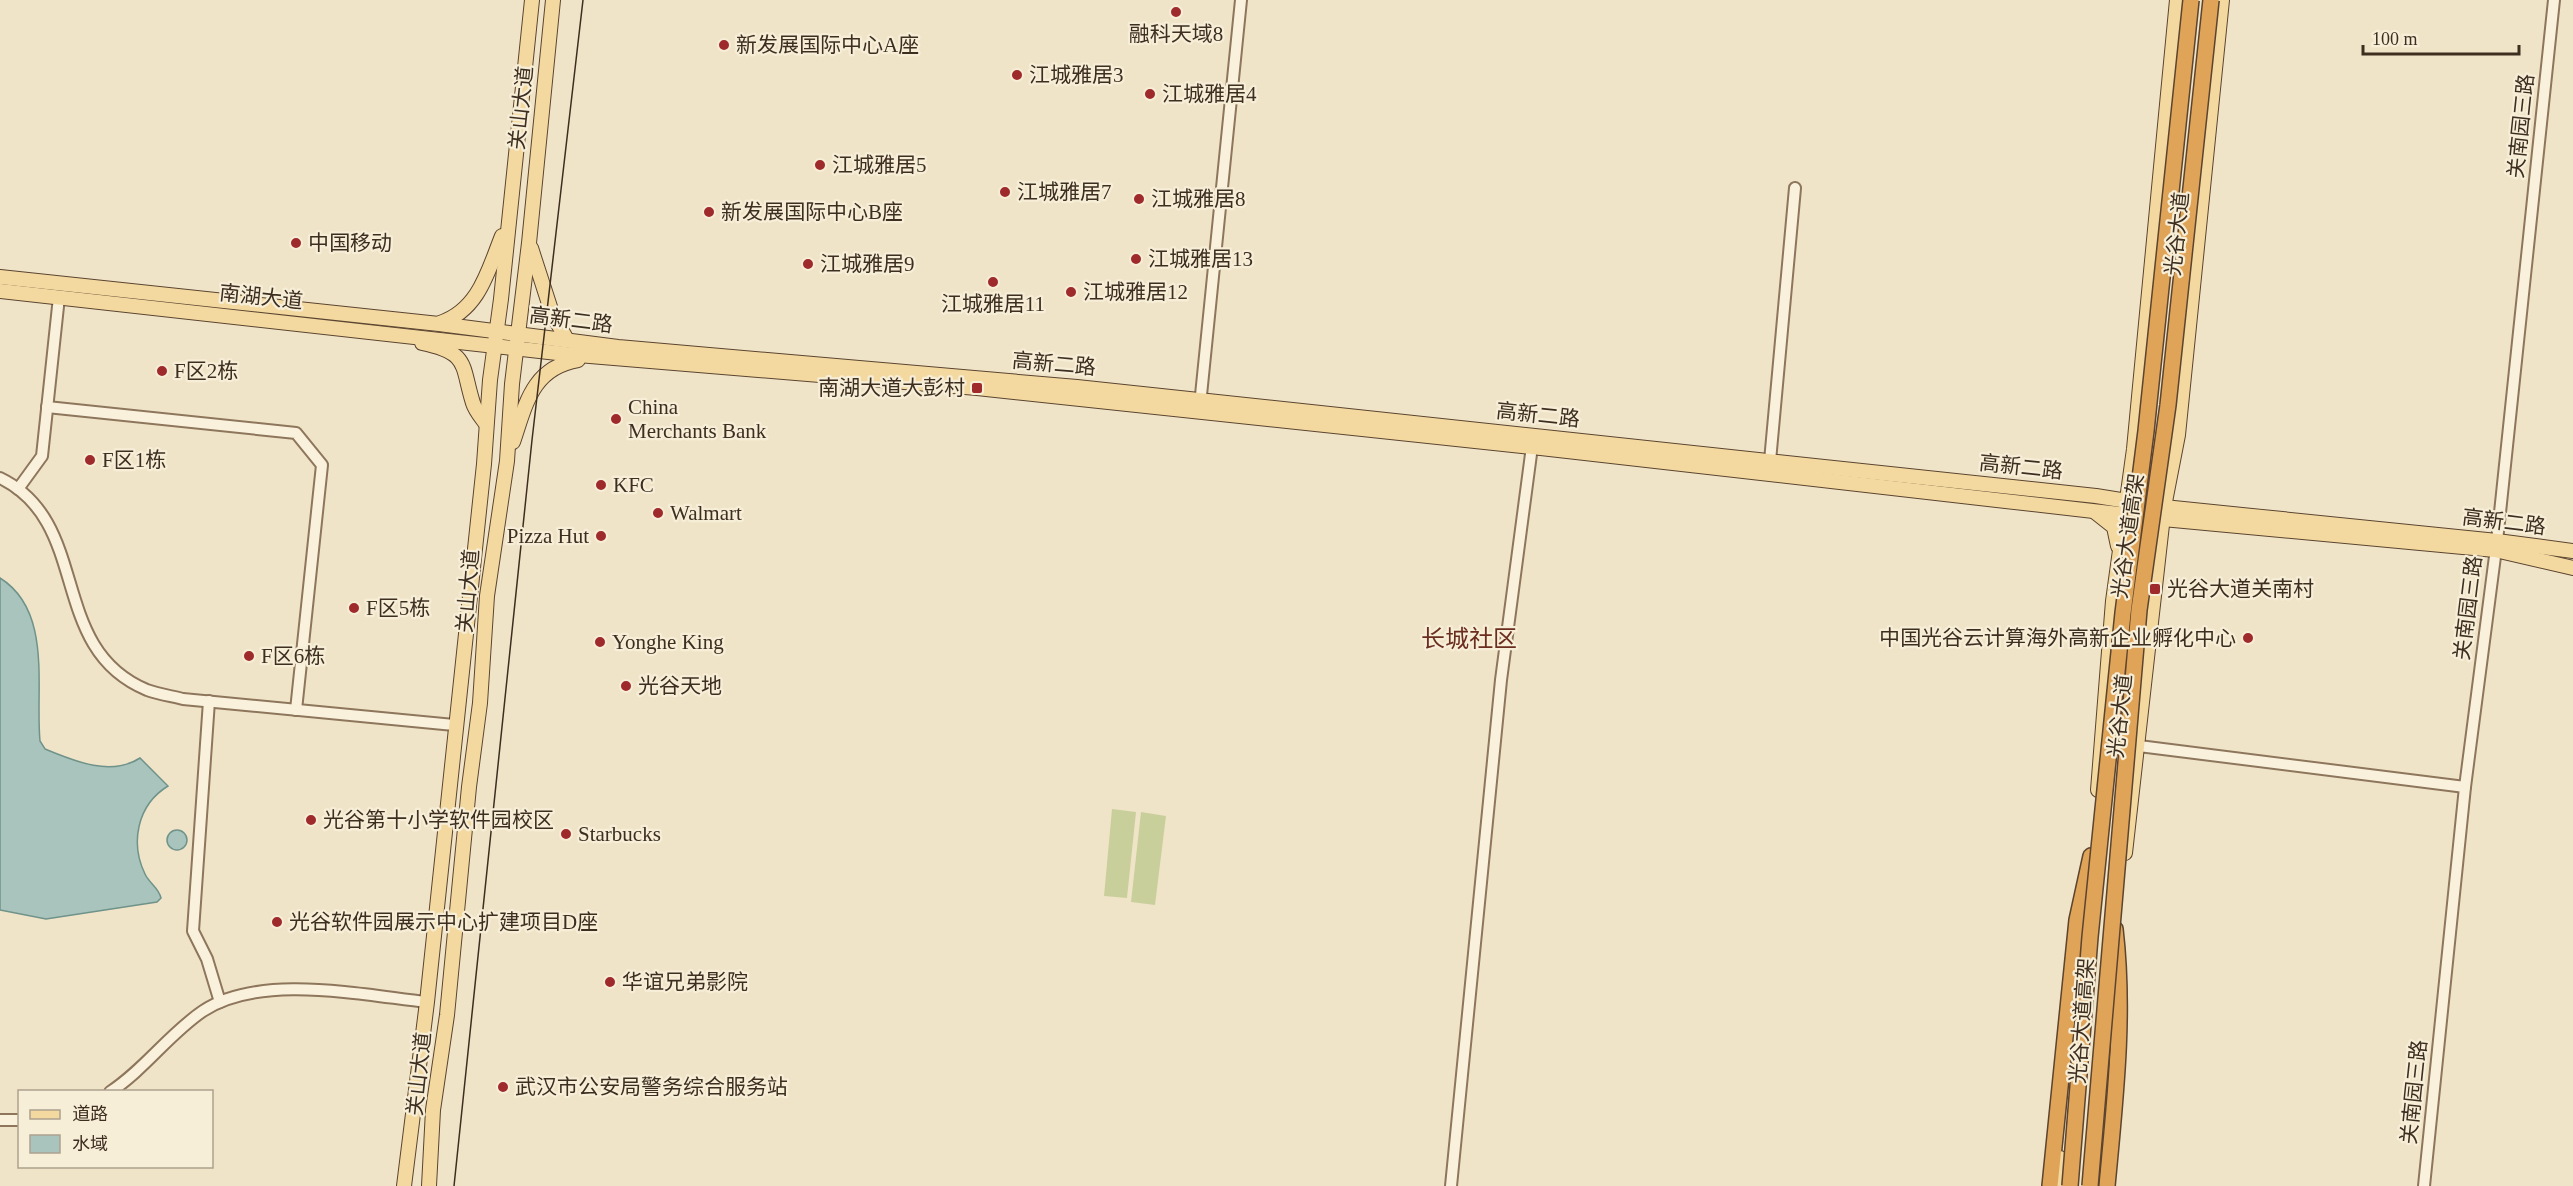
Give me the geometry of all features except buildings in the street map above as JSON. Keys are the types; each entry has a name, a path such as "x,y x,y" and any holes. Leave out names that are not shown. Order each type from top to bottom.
{"highway":[{"name":"光谷大道高架","path":"2070,1186 2091,925 2118,659 2147,419 2191,0"},
{"name":"光谷大道高架","path":"2090,1186 2139,610 2168,405 2211,0"},
{"path":"2050,1186 2077,920 2091,856"},
{"path":"2107,1186 2120,1046 2121,975 2115,928"}],"main road":[{"name":"关山大道","path":"404,1186 427,1002 454,724 482,487 486,424 532,0"},
{"name":"关山大道","path":"429,1186 433,1110 447,1015 469,786 480,704 489,568 507,461 553,0"},
{"name":"光谷大道","path":"2058,1186 2067,1067 2091,856 2118,565 2127,507 2177,0"},
{"name":"光谷大道","path":"2085,1186 2139,746 2163,513 2178,435 2222,0"},
{"path":"439,324 456,318 471,303 482,287 508,220"},
{"path":"530,243 552,312 567,340"},
{"name":"南湖大道","path":"0,277 439,324 496,338"},
{"name":"南湖大道","path":"0,291 356,328 518,341"},
{"path":"356,328 435,346 454,355 463,364 473,404 486,424"},
{"name":"高新二路","path":"518,341 567,340 1533,441 2091,510 2127,507"},
{"name":"高新二路","path":"518,341 600,356 1199,406"},
{"path":"507,461 528,399 543,375 564,362 600,356"},
{"name":"高新二路","path":"1533,441 1770,461 2163,513 2573,551"},
{"path":"2091,510 2114,527 2119,549 2118,565"},
{"name":"高新二路","path":"2496,545 2573,568"}],"street":[{"path":"1199,406 1241,0"},
{"name":"关南园三路","path":"2424,1186 2465,787 2496,545 2554,0"},
{"path":"1770,461 1795,188"},
{"path":"18,489 42,456 59,297"},
{"path":"47,407 296,433 322,465 296,710"},
{"path":"1452,1186 1501,680 1533,441"},
{"path":"0,478 18,489 46,519 57,537 81,622 107,660 130,680 146,689 183,699 454,724"},
{"path":"209,701 193,931 207,959 220,1002"},
{"path":"2139,746 2465,787"},
{"path":"113,1090 128,1080 203,1011 220,1002 255,991 295,990 427,1002"},
{"path":"0,1120 18,1120"}],"green space":[{"path":"1112,809 1136,812 1127,898 1104,896"},
{"path":"1141,812 1166,816 1155,905 1131,902"}],"water":[{"path":"0,578 17,592 28,610 35,630 38,652 40,741 45,749 80,762 105,767 129,764 140,758 168,786 149,803 139,826 140,862 161,898 157,902 46,919 0,910"},
{"path":"177,830 184,833 187,840 184,847 177,850 170,847 167,840 170,833"}],"tram line":[{"path":"454,1186 532,440 583,0"}],"place":[{"name":"融科天域8","path":"1176,12"},
{"name":"新发展国际中心A座","path":"724,45"},
{"name":"江城雅居3","path":"1017,75"},
{"name":"江城雅居4","path":"1150,94"},
{"name":"江城雅居5","path":"820,165"},
{"name":"江城雅居7","path":"1005,192"},
{"name":"江城雅居8","path":"1139,199"},
{"name":"新发展国际中心B座","path":"709,212"},
{"name":"中国移动","path":"296,243"},
{"name":"江城雅居13","path":"1136,259"},
{"name":"江城雅居9","path":"808,264"},
{"name":"江城雅居11","path":"993,282"},
{"name":"江城雅居12","path":"1071,292"},
{"name":"F区2栋","path":"162,371"},
{"name":"南湖大道大彭村","path":"977,388"},
{"name":"China Merchants Bank","path":"616,419"},
{"name":"F区1栋","path":"90,460"},
{"name":"KFC","path":"601,485"},
{"name":"Walmart","path":"658,513"},
{"name":"Pizza Hut","path":"601,536"},
{"name":"光谷大道关南村","path":"2155,589"},
{"name":"F区5栋","path":"354,608"},
{"name":"中国光谷云计算海外高新企业孵化中心","path":"2248,638"},
{"name":"Yonghe King","path":"600,642"},
{"name":"F区6栋","path":"249,656"},
{"name":"光谷天地","path":"626,686"},
{"name":"光谷第十小学软件园校区","path":"311,820"},
{"name":"Starbucks","path":"566,834"},
{"name":"光谷软件园展示中心扩建项目D座","path":"277,922"},
{"name":"华谊兄弟影院","path":"610,982"},
{"name":"武汉市公安局警务综合服务站","path":"503,1087"}],"district":[{"name":"长城社区","path":"1469,639"}]}
